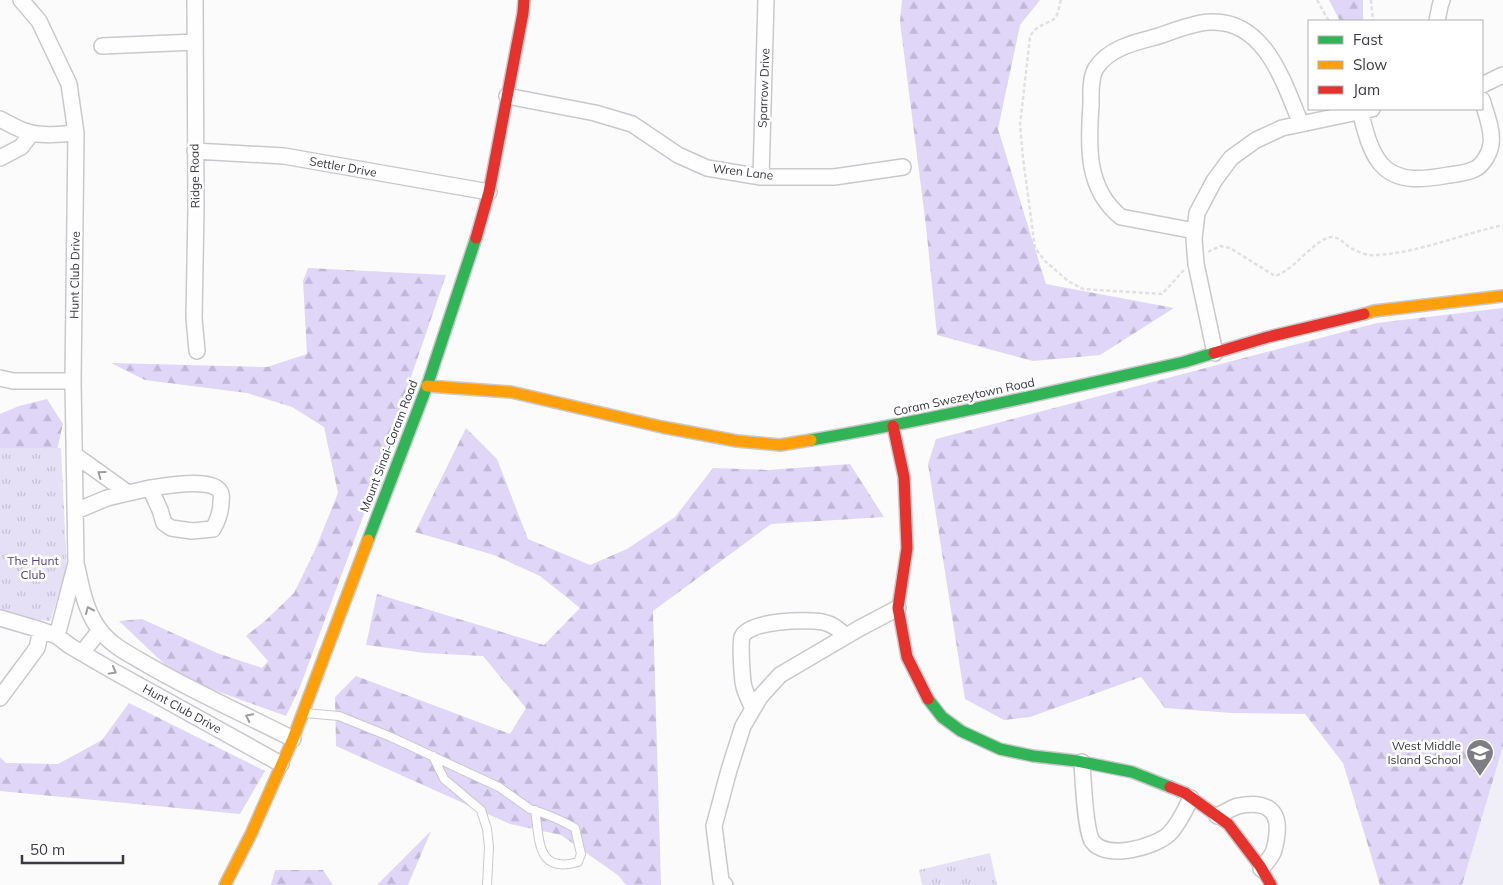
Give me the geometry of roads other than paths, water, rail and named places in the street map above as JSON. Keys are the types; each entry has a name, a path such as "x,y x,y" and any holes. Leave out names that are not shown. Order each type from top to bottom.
{"street":[{"name":"Hunt Club Drive","path":"21,0 39,22 69,84 76,133 73,381 76,563 82,594 88,610 100,630 119,648 161,673 293,739"},
{"name":"Ridge Road","path":"194,0 196,208 194,318 197,351"},
{"name":"Mount Sinai-Coram Road","path":"225,885 251,834 293,739 427,386 469,262 489,192 524,0"},
{"name":"Sparrow Drive","path":"761,177 766,0"},
{"path":"1437,20 1442,0"},
{"path":"1195,231 1121,217 1102,196 1092,169 1089,130 1092,76 1105,58 1114,50 1134,42 1208,22 1222,22 1239,26 1255,37 1268,53 1288,91 1301,124"},
{"path":"102,46 195,42"},
{"path":"1483,85 1503,75"},
{"name":"Wren Lane","path":"508,96 595,113 632,124 678,155 707,168 761,177 834,177 903,167"},
{"path":"1215,352 1196,264 1194,239 1197,213 1214,181 1231,158 1256,140 1282,128 1366,110 1371,148 1381,165 1394,174 1409,179 1426,179 1463,173 1477,168 1488,154 1491,144 1491,135 1483,104"},
{"path":"0,119 26,132 43,135 76,133"},
{"path":"0,158 20,147 32,133"},
{"name":"Settler Drive","path":"195,151 284,156 489,192"},
{"name":"Coram Swezeytown Road","path":"427,386 511,392 662,427 737,442 780,445 893,426 987,407 1184,362 1268,337 1374,311 1503,296"},
{"path":"4,382 73,381"},
{"path":"893,426 904,477 907,548 898,608 907,657 925,696 942,717 961,731 1000,749 1132,772 1185,793 1228,824 1271,885"},
{"path":"75,455 128,493"},
{"path":"76,511 107,498 150,488 205,483 218,489 221,494 221,509 218,521 213,529 192,531 171,528 164,523 150,488"},
{"name":"Hunt Club Drive","path":"57,636 76,563"},
{"path":"725,885 721,881 714,826 743,726 760,697 780,675 898,608"},
{"name":"Hunt Club Drive","path":"0,618 57,636 82,653 281,764"},
{"path":"753,709 744,686 741,648 742,637 747,631 756,626 807,620 824,622 835,626 846,636"},
{"path":"0,698 37,648 42,630"},
{"path":"82,653 100,630"},
{"path":"1082,762 1087,823 1092,840 1100,848 1110,852 1157,843 1169,834 1178,823 1191,798"},
{"path":"1217,816 1238,806 1255,805 1268,807 1273,812 1277,818 1273,855 1261,869"}],"lane":[{"path":"303,713 339,716 392,737 499,787 530,809 535,810 554,816 575,828 581,854 578,862 565,866 552,863 542,853 535,810"},
{"path":"433,756 444,779 481,810 487,830 489,847 488,885"}],"place":[{"name":"West Middle Island School","path":"1480,777"}],"park label":[{"name":"The Hunt Club","path":"33,568"}]}
